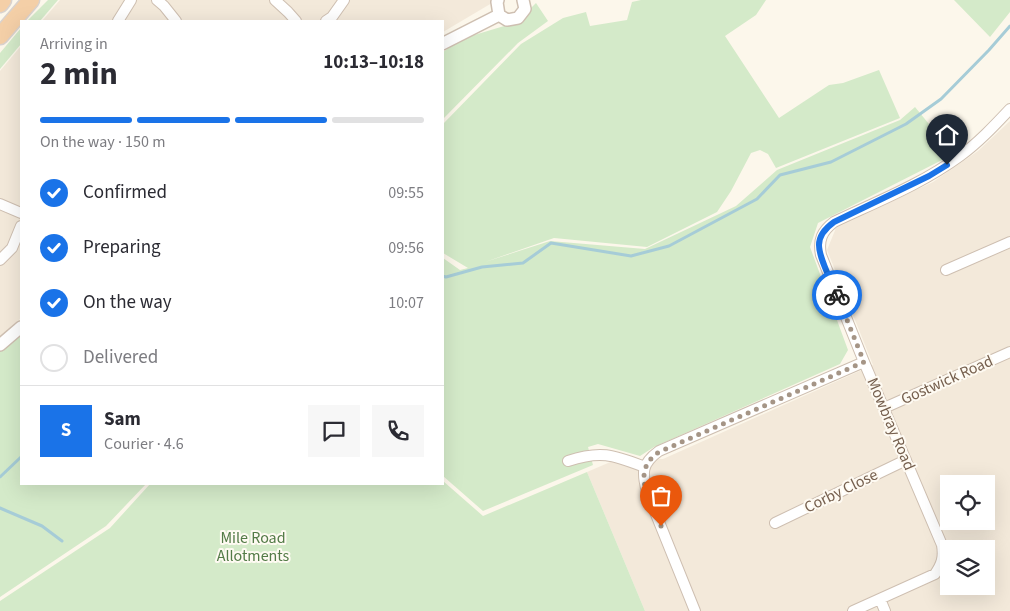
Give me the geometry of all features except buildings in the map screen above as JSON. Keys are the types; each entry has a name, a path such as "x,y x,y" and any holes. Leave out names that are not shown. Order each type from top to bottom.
{"highway":[{"path":"0,4 3,0"},
{"path":"0,36 31,0"}],"street":[{"path":"119,20 131,0"},
{"path":"157,0 175,20"},
{"path":"275,0 295,20"},
{"path":"327,20 344,0"},
{"path":"498,0 496,2 499,14 507,20 518,18 525,9 523,0"},
{"path":"444,43 499,14"},
{"name":"Mowbray Road","path":"880,600 935,574 941,566 944,556 942,545 864,362 821,255 819,245 827,228 834,222 929,176 947,165 980,140 1010,110"},
{"path":"0,204 20,213"},
{"path":"0,260 12,248 20,228"},
{"path":"946,270 1010,242"},
{"path":"0,345 20,328"},
{"name":"Gostwick Road","path":"884,408 1010,352"},
{"path":"696,611 647,492 643,476 650,457 864,362"},
{"path":"568,461 585,455 612,455 645,467"},
{"name":"Corby Close","path":"775,523 906,460"},
{"path":"853,611 880,600 884,611"}],"shaded area":[{"path":"60,0 497,0 444,31 444,20 43,20"},
{"path":"20,47 20,319 0,337 0,71"},
{"path":"1010,121 1010,611 645,611 587,472 615,460 663,459 873,365 827,250 836,228 933,182 978,151"}],"green space":[{"path":"48,0 58,0 41,20 28,20"},
{"path":"641,0 766,0 756,15 725,36 779,118 829,85 843,83 879,70 900,118 776,168 768,154 760,150 751,153 731,191 717,212 647,247 554,238 485,262 550,241 645,249 736,206 777,170 900,120 915,107 947,146 944,159 818,223 810,247 848,350 840,364 654,447 640,456 598,444 588,447 593,465 483,511 444,477 444,259 460,270 468,268 444,254 444,123 521,44 563,18 586,12 590,26 627,20 632,2"},
{"path":"954,0 1010,0 1010,12 990,37"},
{"path":"536,3 548,21 518,43 444,118 444,51 461,39 517,22"},
{"path":"20,29 20,45 0,69 0,53"},
{"path":"20,333 20,485 145,485 106,526 0,597 0,350"},
{"name":"Mile Road Allotments","path":"587,472 645,611 0,611 0,601 110,528 149,485 444,485 444,482 483,516"}],"waterway":[{"path":"444,276 482,267 523,263 551,243 631,256 669,246 757,199 780,175 831,162 906,124 941,99 1010,26"},
{"path":"0,477 20,458"},
{"path":"0,508 42,526 62,541"}],"way so far":[{"path":"661,526 647,492 643,476 650,457 864,362 837,295"}],"route":[{"path":"837,295 821,255 819,245 827,228 834,222 929,176 947,165"}]}
